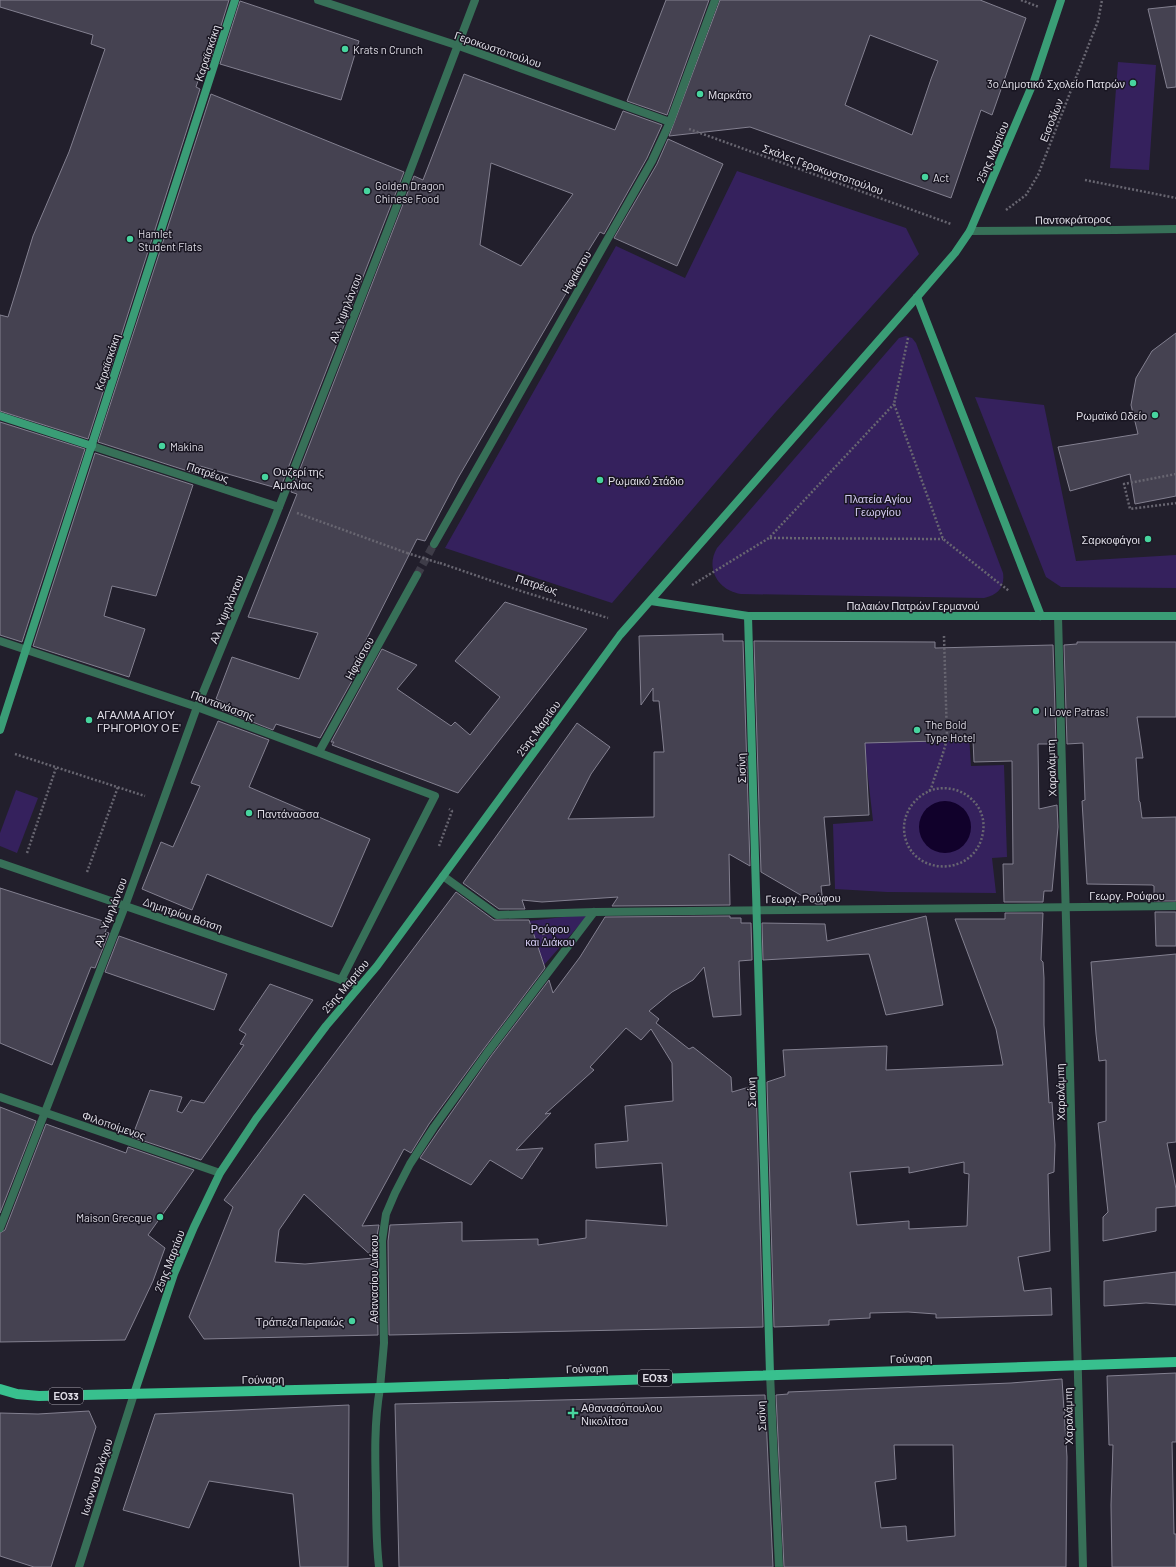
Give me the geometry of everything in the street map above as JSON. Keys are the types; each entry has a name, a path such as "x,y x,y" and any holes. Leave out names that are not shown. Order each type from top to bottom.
{"main road":[{"name":"Καραϊσκάκη","path":"0,730 235,0"},
{"name":"25ης Μαρτίου","path":"134,1394 174,1274 197,1220 220,1173 261,1113 326,1026 377,966 615,641 917,297 955,253 970,231 982,206 1034,80 1061,0"},
{"path":"917,297 1041,616"},
{"name":"Πατρέως","path":"0,416 92,446"},
{"name":"Παλαιών Πατρών Γερμανού","path":"651,601 748,616 1176,616"},
{"name":"Σισίνη","path":"748,616 770,1374"},
{"name":"Γούναρη","path":"0,1389 17,1394 39,1396 134,1394 380,1388 770,1374 1176,1362"}],"street":[{"name":"Γεροκωστοπούλου","path":"318,0 459,46 670,122"},
{"name":"Αλ. Υψηλάντου","path":"0,1228 125,906 198,707 279,507 459,46 475,0"},
{"name":"Ηφαίστου","path":"434,544 652,161 670,122 715,0"},
{"name":"Παντοκράτορος","path":"970,231 1176,230"},
{"name":"Πατρέως","path":"92,446 279,507"},
{"name":"Ηφαίστου","path":"319,752 417,575"},
{"name":"Χαραλάμπη","path":"1058,616 1083,1567"},
{"name":"Παντανάσσης","path":"0,641 198,707 319,752 434,799"},
{"path":"341,980 434,799"},
{"name":"Δημητρίου Βότση","path":"0,863 359,986"},
{"name":"Γεωργ. Ρούφου","path":"443,876 497,915 594,912 1176,906"},
{"name":"Αθανασίου Διάκου","path":"379,1567 376,1525 375,1447 376,1419 384,1343 382,1241 386,1214 410,1164 434,1127 486,1053 594,912"},
{"name":"Φιλοποίμενος","path":"0,1097 220,1173"},
{"name":"Σισίνη","path":"770,1374 779,1567"},
{"name":"Ιωάννου Βλάχου","path":"78,1567 134,1394"}],"path":[{"name":"Εισοδίων","path":"982,206 1002,212 1026,195 1038,175 1098,21 1102,0"},
{"name":"Σκάλες Γεροκωστοπούλου","path":"670,122 970,231"},
{"path":"1085,180 1176,198"},
{"path":"661,602 770,538 894,404 908,336"},
{"path":"894,404 943,539 1014,594"},
{"path":"1176,474 1124,484 1130,509 1176,503"},
{"name":"Πατρέως","path":"279,507 408,553 629,625"},
{"path":"770,538 943,539"},
{"path":"929,791 945,788 962,792 975,803 980,810 984,828 983,838 975,852 961,864 945,867 926,863 914,853 909,846 904,829 906,814 915,800 929,791 944,754 947,738 943,615"},
{"path":"15,754 150,797"},
{"path":"28,851 56,768"},
{"path":"80,870 87,873 118,787"},
{"path":"434,799 452,811 431,867 443,876"},
{"path":"537,913 552,967"}],"green space":[{"path":"1118,62 1156,65 1149,170 1110,168"},
{"name":"Ρωμαικό Στάδιο","path":"737,171 906,228 919,254 775,413 612,603 445,548 616,246 685,278"},
{"name":"Πλατεία Αγίου Γεωργίου","path":"906,336 912,338 916,343 1003,573 1003,582 1000,590 989,597 984,598 741,594 726,588 720,583 713,571 712,563 717,548 899,338"},
{"path":"975,397 1044,405 1076,561 1176,555 1176,588 1061,587 1046,577"},
{"path":"969,736 971,766 1004,765 1007,857 992,858 996,893 887,892 835,889 833,824 873,821 864,742"},
{"path":"16,790 38,798 17,853 0,846 0,833"},
{"name":"Ρούφου και Διάκου","path":"589,914 544,965 529,921"}],"shaded area":[{"path":"940,801 950,801 964,808 971,822 971,832 964,846 950,853 940,853 930,849 923,842 919,832 919,822 923,812 930,805"}],"building":[{"path":"0,0 229,0 210,61 205,60 196,87 200,89 88,439 0,411 0,315 8,317 33,236 69,152 105,49 91,44 93,35 0,7"},
{"path":"666,0 709,0 667,115 627,101"},
{"path":"720,0 980,0 1026,18 992,115 981,110 951,198 750,127 669,136","holes":["870,35 938,61 912,135 845,105"]},
{"path":"240,1 359,41 341,100 220,64"},
{"path":"1176,6 1176,87 1167,88 1148,9"},
{"path":"464,74 615,130 623,111 662,125 647,158 604,234 600,232 565,288 568,290 458,478 425,541 417,539 365,642 372,645 320,738 276,724 273,730 222,710 225,703 216,699 232,657 299,679 318,633 248,617 297,494 291,492 414,176 423,180","holes":["491,163 573,194 521,266 480,245"]},
{"path":"211,94 404,172 280,489 200,466 197,474 98,442"},
{"path":"668,139 723,164 677,266 614,238 657,164"},
{"path":"1176,333 1176,496 1135,504 1130,474 1070,491 1058,447 1138,434 1131,405 1136,378 1152,351"},
{"path":"0,422 85,449 22,642 0,635"},
{"path":"95,453 193,485 156,596 112,586 104,616 145,629 129,677 33,646"},
{"path":"505,602 587,629 458,793 332,745 334,742 331,742 382,649 417,665 397,689 451,726 455,722 470,735 500,697 455,661"},
{"path":"723,634 723,641 743,641 750,866 729,854 730,905 612,906 618,897 542,902 522,900 525,909 499,909 463,883 577,723 610,747 591,774 568,819 654,817 654,752 664,752 659,701 653,701 653,688 641,705 639,636"},
{"path":"754,641 935,642 935,648 1053,645 1056,744 1038,744 1039,809 1057,805 1058,827 1052,891 1044,891 1043,902 1004,902 1003,864 1013,864 1012,761 974,762 973,740 865,743 869,815 824,817 830,885 821,886 823,904 816,904 761,872"},
{"path":"1077,642 1176,642 1176,717 1137,717 1143,758 1136,758 1139,801 1142,818 1176,817 1176,901 1154,901 1154,886 1152,885 1087,884 1082,801 1085,800 1083,743 1067,744 1064,645 1077,644"},
{"name":"Παντάνασσα","path":"218,721 269,740 249,787 370,839 332,927 207,874 192,910 142,889 161,842 173,847 200,786 191,783"},
{"path":"0,888 109,923 105,932 109,933 95,968 91,967 52,1065 0,1043"},
{"path":"456,892 494,920 529,920 545,968 429,1124 411,1153 404,1149 362,1226 379,1225 376,1241 378,1335 204,1339 189,1317 233,1207 224,1200","holes":["304,1194 374,1258 305,1264 275,1262 279,1230"]},
{"path":"1155,912 1176,912 1176,946 1156,946"},
{"path":"1005,913 1043,913 1041,960 1043,962 1044,978 1044,1025 1049,1103 1052,1102 1055,1145 1054,1172 1048,1174 1050,1251 1018,1257 1024,1291 1051,1288 1052,1315 936,1318 936,1314 908,1312 870,1313 870,1318 829,1320 829,1325 774,1327 767,1082 785,1076 783,1050 887,1046 886,1070 1003,1065 996,1029 955,919 1005,919","holes":["964,1162 964,1173 969,1174 967,1226 909,1229 909,1221 857,1225 850,1172 909,1167 909,1173"]},
{"path":"730,916 730,918 741,918 741,923 751,923 752,960 739,961 741,1015 713,1017 704,967 693,980 672,992 649,1011 659,1019 656,1023 689,1049 693,1047 731,1077 732,1092 756,1085 763,1327 389,1335 388,1241 390,1225 462,1222 462,1241 538,1239 538,1245 586,1238 586,1220 667,1226 662,1163 596,1168 595,1144 628,1141 625,1106 673,1101 672,1063 651,1029 641,1040 626,1028 590,1067 594,1070 545,1114 551,1113 516,1150 543,1148 522,1179 490,1160 471,1185 420,1158 491,1056 549,980 553,993 580,957 605,917"},
{"path":"926,916 943,1005 886,1015 869,954 763,960 762,923 825,924 827,941"},
{"path":"119,936 227,974 214,1010 105,972"},
{"path":"1176,954 1176,1142 1167,1143 1176,1189 1176,1206 1156,1208 1156,1231 1103,1241 1103,1217 1108,1212 1098,1123 1106,1121 1106,1060 1099,1061 1091,962"},
{"path":"270,984 313,1000 201,1160 132,1137 150,1090 182,1097 177,1111 182,1113 191,1100 204,1103 244,1045 240,1044 246,1034 239,1030"},
{"path":"0,1107 36,1121 0,1213"},
{"path":"46,1124 126,1153 128,1147 194,1170 148,1235 165,1248 153,1281 125,1340 0,1342 0,1233 5,1230"},
{"path":"1176,1272 1176,1305 1146,1303 1104,1306 1104,1281"},
{"path":"1176,1373 1176,1442 1172,1442 1176,1567 1112,1567 1111,1505 1113,1445 1109,1445 1107,1376"},
{"path":"1062,1379 1067,1457 1066,1567 784,1567 776,1395 788,1394 788,1392 1011,1383","holes":["894,1445 953,1445 955,1536 907,1541 906,1526 881,1528 875,1482 896,1479"]},
{"path":"765,1395 773,1567 399,1567 395,1404"},
{"path":"349,1405 348,1567 300,1567 293,1494 209,1481 189,1528 123,1510 155,1414"},
{"path":"89,1411 96,1427 51,1567 34,1567 0,1556 0,1413 38,1414"}],"tunnel":[{"path":"417,575 434,544"}],"place":[{"name":"Krats n Crunch","path":"345,49"},
{"name":"3ο Δημοτικό Σχολείο Πατρών","path":"1133,83"},
{"name":"Μαρκάτο","path":"700,94"},
{"name":"Act","path":"925,177"},
{"name":"Golden Dragon Chinese Food","path":"367,191"},
{"name":"Hamlet Student Flats","path":"130,239"},
{"name":"Ρωμαϊκό Ωδείο","path":"1155,415"},
{"name":"Makina","path":"162,446"},
{"name":"Ουζερί της Αμαλίας","path":"265,477"},
{"name":"Ρωμαικό Στάδιο","path":"600,480"},
{"name":"Σαρκοφάγοι","path":"1148,539"},
{"name":"I Love Patras!","path":"1036,711"},
{"name":"ΑΓΑΛΜΑ ΑΓΙΟΥ ΓΡΗΓΟΡΙΟΥ Ο Ε'","path":"89,720"},
{"name":"The Bold Type Hotel","path":"917,730"},
{"name":"Παντάνασσα","path":"249,813"},
{"name":"Maison Grecque","path":"160,1217"},
{"name":"Τράπεζα Πειραιώς","path":"352,1321"},
{"name":"Αθανασόπουλου Νικολίτσα","path":"573,1413"}]}
